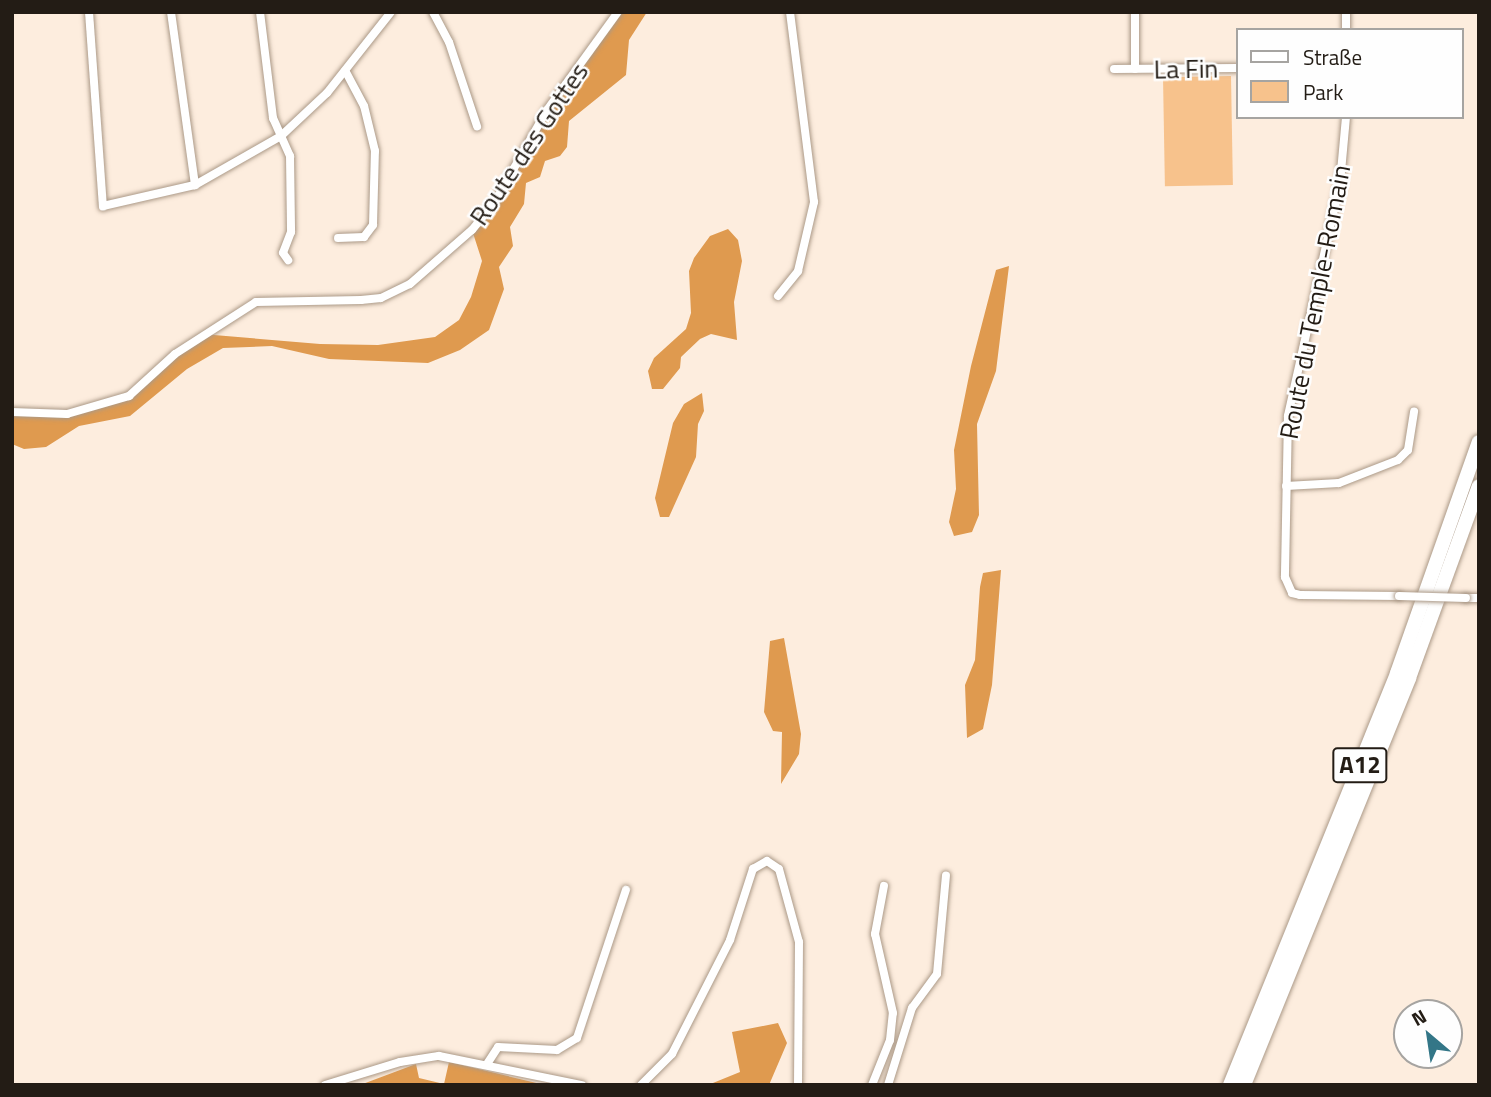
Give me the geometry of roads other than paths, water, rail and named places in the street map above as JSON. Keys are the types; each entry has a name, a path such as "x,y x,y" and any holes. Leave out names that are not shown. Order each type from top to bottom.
{"highway":[{"name":"A12","path":"1230,1085 1397,673 1479,442"},
{"name":"A12","path":"1244,1085 1409,678 1479,486"}],"street":[{"path":"89,12 103,206 195,185 281,136 345,71 391,12"},
{"path":"171,12 195,185"},
{"path":"260,12 273,118 290,156 291,232 283,253 288,260"},
{"path":"433,12 449,42 477,126"},
{"name":"Route des Gottes","path":"12,412 67,414 129,396 184,347 256,302 381,298 410,284 472,230 496,200 547,110 618,12"},
{"path":"778,296 798,271 814,202 790,12"},
{"name":"La Fin","path":"1135,12 1135,69"},
{"name":"La Fin","path":"1114,69 1236,68"},
{"path":"338,238 364,237 373,225 375,151 364,106 345,71"},
{"name":"Route du Temple-Romain","path":"1346,119 1340,183 1288,416 1285,577 1292,593 1479,598"},
{"path":"1286,486 1347,482 1398,460 1408,450 1414,411"},
{"path":"641,1085 672,1054 730,940 753,869 767,861 780,873 801,955 798,1085"},
{"path":"888,1085 912,1008 937,974 946,875"},
{"path":"872,1085 890,1040 893,1013 875,942 884,886"},
{"path":"487,1064 498,1048 557,1050 577,1038 626,890"},
{"path":"325,1085 429,1056 487,1064 582,1085"}]}
